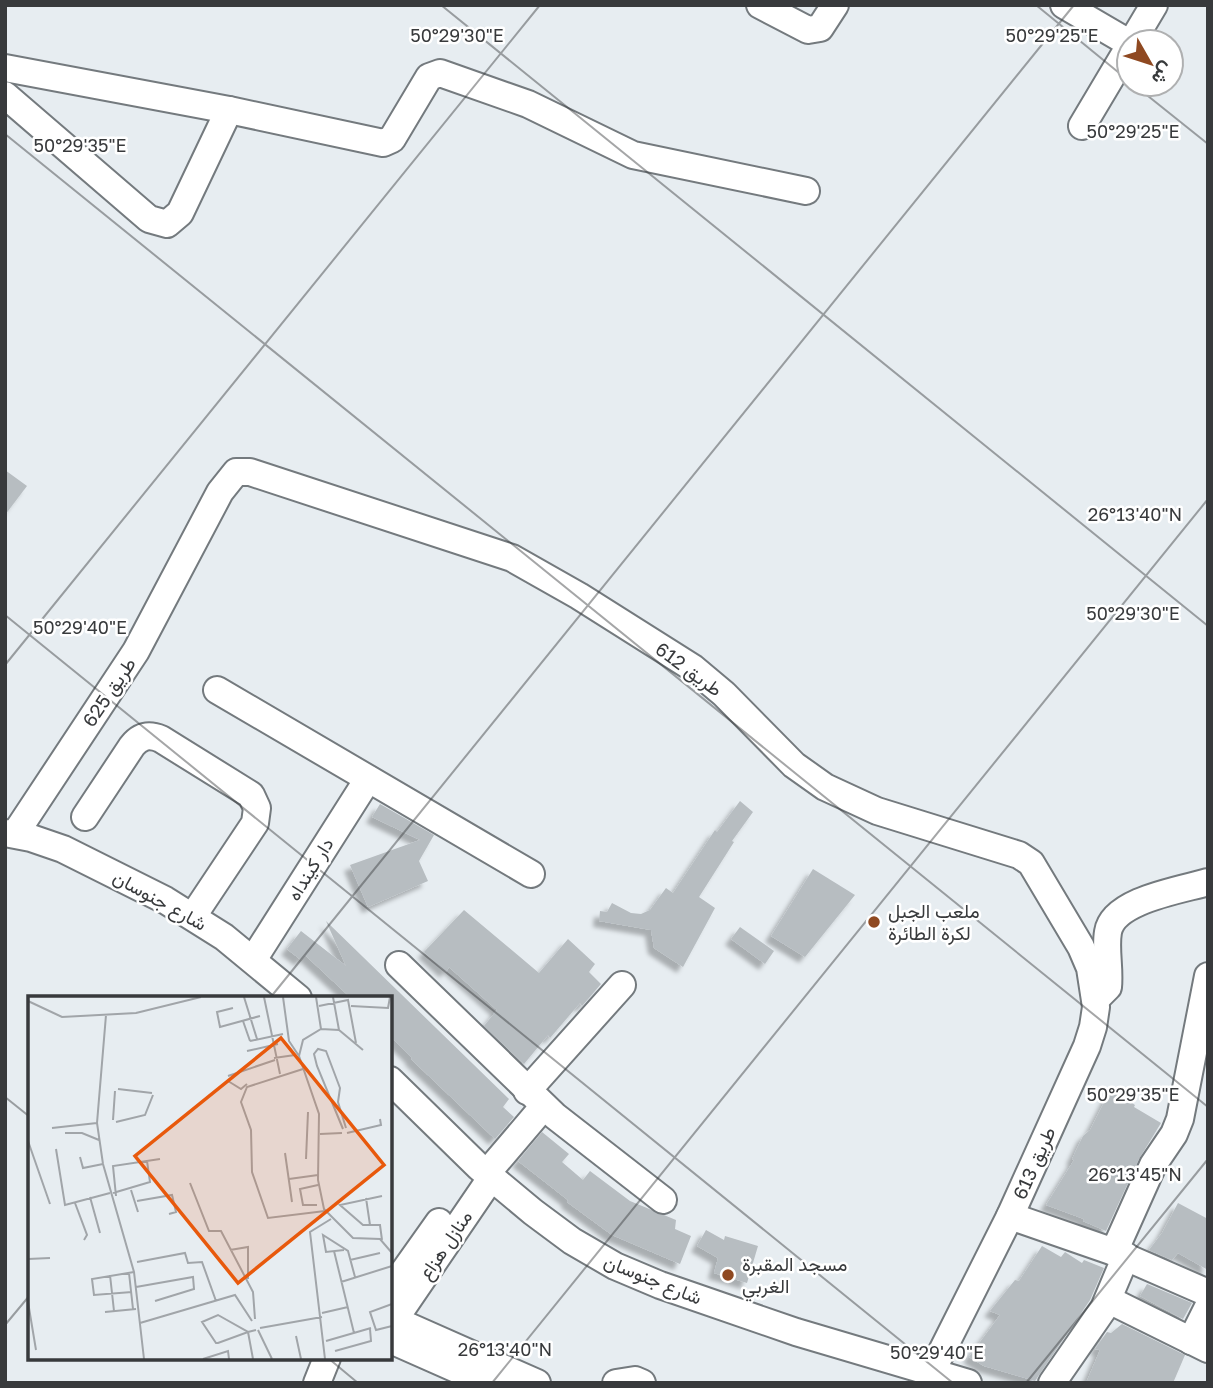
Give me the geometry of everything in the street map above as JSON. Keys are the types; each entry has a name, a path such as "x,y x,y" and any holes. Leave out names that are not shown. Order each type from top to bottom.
{"street":[{"path":"760,5 808,30 820,27 835,5"},
{"path":"1064,5 1115,35"},
{"path":"1140,28 1154,5"},
{"path":"5,68 229,110 383,143 393,139 429,77 440,73 528,104 634,155 806,191"},
{"path":"1082,126 1115,70"},
{"path":"5,94 149,219 167,224 180,213 229,110"},
{"name":"طريق 625","path":"10,833 136,651 220,492 236,472"},
{"name":"طريق 612","path":"236,472 250,472 512,558 579,596 693,668 724,694 793,765 825,787 877,811 1018,855 1031,863 1081,947"},
{"path":"217,690 531,874"},
{"path":"86,817 132,746 142,737 148,736 161,739 251,795 257,808 255,823 193,916"},
{"name":"دار كينداه","path":"253,960 368,779"},
{"name":"شارع جنوسان","path":"10,833 63,849 137,884 193,916 253,960 296,996"},
{"path":"1095,999 1108,987 1107,933 1111,921 1119,913 1145,900 1208,882"},
{"name":"طريق 613","path":"932,1371 1010,1216 1087,1046 1093,1027 1095,999 1090,968 1081,947"},
{"path":"399,965 536,1099 663,1200"},
{"path":"1052,1383 1109,1300 1120,1254 1153,1165 1174,1134 1180,1119 1208,976"},
{"name":"منازل هزاع","path":"393,1319 536,1099 622,985"},
{"name":"شارع جنوسان","path":"392,1082 486,1173 572,1241 637,1276 796,1332 968,1383"},
{"path":"1010,1216 1120,1254 1208,1293"},
{"path":"1109,1300 1199,1345 1208,1307"},
{"path":"393,1319 488,1383"},
{"path":"393,1319 537,1383"},
{"path":"317,1383 326,1360"},
{"path":"616,1383 635,1380 642,1383"}],"building":[{"path":"5,470 27,486 5,515"},
{"path":"740,801 753,812 732,841 734,842 699,897 715,908 683,967 654,948 651,930 599,921 600,911 607,912 612,903 631,913 641,914 650,910 666,888 673,893 715,830 717,832"},
{"path":"380,804 434,835 419,861 428,881 368,907 350,865 420,840 372,817"},
{"path":"813,869 855,895 805,957 771,936"},
{"path":"464,910 539,973 568,939 595,964 589,972 601,984 582,1006 580,1003 550,1038 548,1035 524,1064 484,1026 497,1010 449,967 446,972 424,952"},
{"path":"326,921 509,1099 503,1107 514,1117 495,1139 392,1038 392,996 349,996 305,955 301,960 287,949 301,931 346,966"},
{"path":"740,927 774,951 765,964 731,939"},
{"path":"1111,1089 1161,1123 1139,1159 1106,1231 1083,1221 1084,1219 1046,1205 1074,1160 1072,1159 1083,1136 1090,1130"},
{"path":"542,1132 569,1154 562,1162 583,1180 590,1171 630,1201 676,1220 675,1229 691,1236 680,1264 612,1235 518,1161"},
{"path":"1178,1203 1208,1219 1208,1270 1178,1253 1172,1260 1149,1250 1162,1233"},
{"path":"706,1230 724,1240 725,1236 758,1246 747,1283 714,1273 718,1258 697,1246"},
{"path":"1042,1246 1061,1257 1065,1252 1082,1263 1084,1260 1104,1268 1090,1300 1035,1381 984,1366 969,1357 1000,1315 990,1311 1015,1280 1019,1281"},
{"path":"1147,1284 1192,1303 1183,1319 1140,1296"},
{"path":"1122,1324 1185,1355 1173,1383 1086,1383 1100,1350 1095,1349 1107,1332 1111,1333"}],"place":[{"name":"ملعب الجبل لكرة الطائرة","path":"874,922"},
{"name":"مسجد المقبرة الغربي","path":"728,1275"}]}
